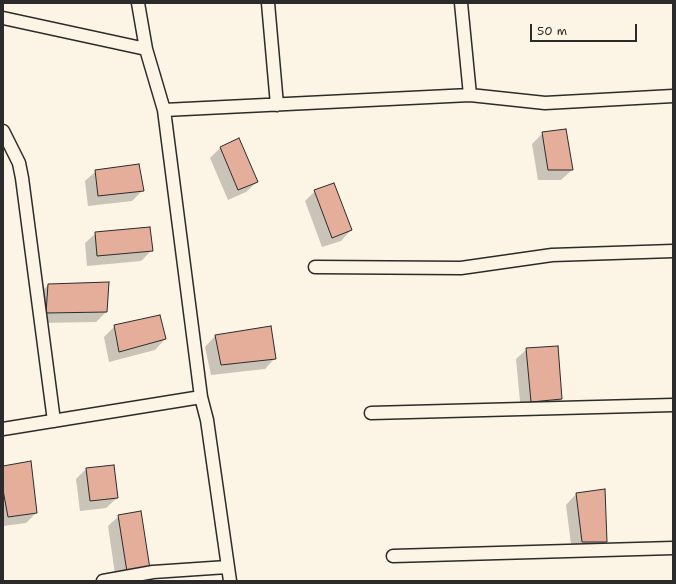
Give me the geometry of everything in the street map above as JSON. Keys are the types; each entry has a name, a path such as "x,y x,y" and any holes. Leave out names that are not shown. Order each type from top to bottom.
{"street":[{"path":"138,3 146,48 164,110 201,397 207,420 230,581"},
{"path":"268,3 277,105"},
{"path":"461,3 470,95"},
{"path":"3,18 146,48"},
{"path":"164,110 470,95 545,103 673,96"},
{"path":"3,131 19,163 23,194 28,210 54,421"},
{"path":"315,267 461,268 552,255 673,251"},
{"path":"3,429 201,397"},
{"path":"371,413 673,405"},
{"path":"393,556 673,548"},
{"path":"103,581 153,572 227,567"}],"building":[{"path":"566,129 573,170 548,170 542,132"},
{"path":"239,138 258,182 238,190 220,147"},
{"path":"139,164 144,191 98,196 95,170"},
{"path":"334,183 352,230 332,238 314,190"},
{"path":"150,227 153,251 97,256 95,232"},
{"path":"109,282 107,312 46,313 48,284"},
{"path":"160,315 166,339 119,352 114,325"},
{"path":"271,326 276,359 221,365 215,335"},
{"path":"558,346 562,399 531,402 526,348"},
{"path":"31,461 37,513 8,517 3,490 3,466"},
{"path":"114,465 118,498 90,501 86,468"},
{"path":"605,489 607,542 582,542 576,493"},
{"path":"141,511 150,569 127,572 118,515"}]}
